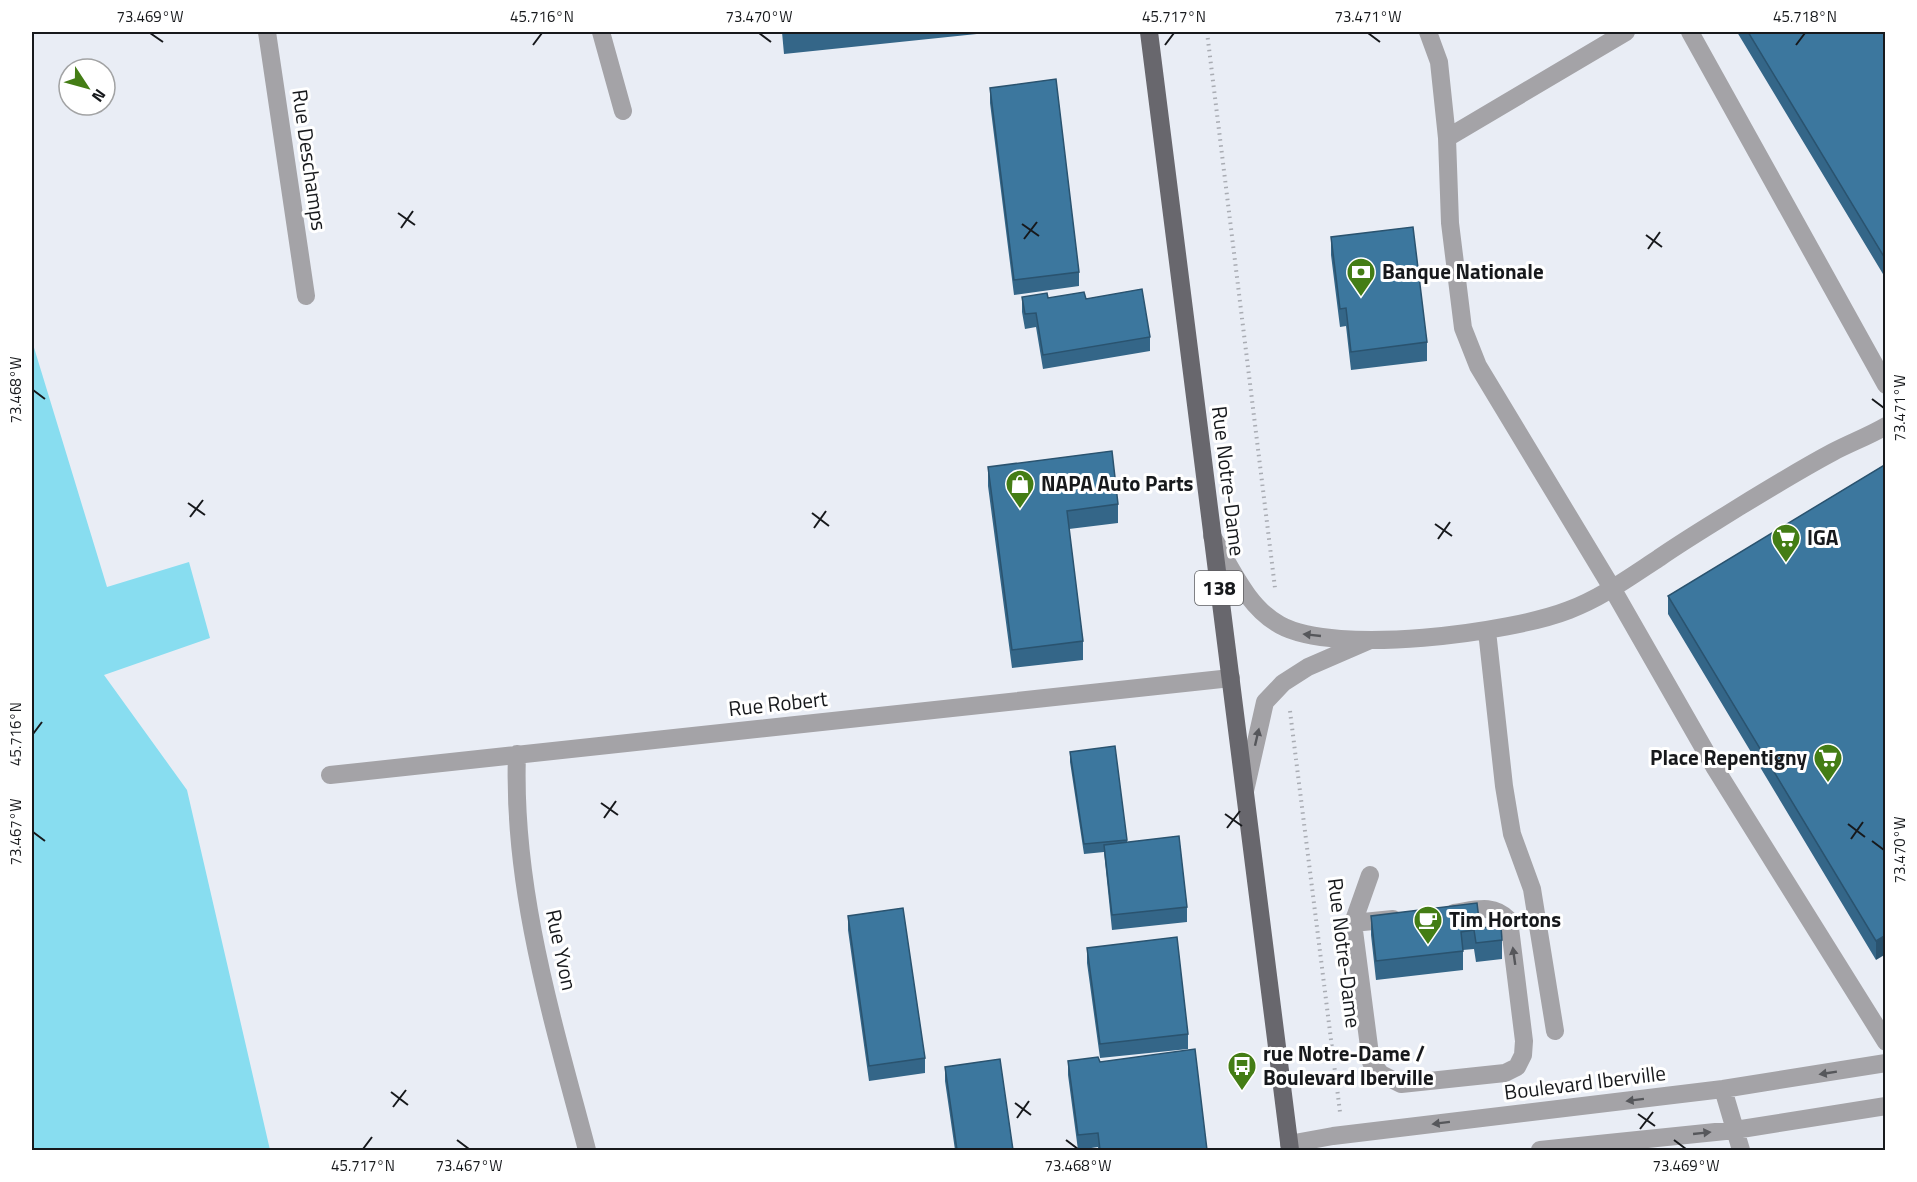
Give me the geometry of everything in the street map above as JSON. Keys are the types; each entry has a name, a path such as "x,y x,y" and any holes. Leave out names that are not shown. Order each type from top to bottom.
{"main road":[{"name":"Rue Notre-Dame","path":"1149,32 1290,1147"}],"street":[{"name":"Rue Deschamps","path":"267,32 306,296"},
{"path":"601,32 623,111"},
{"path":"1428,32 1440,62 1447,138 1450,223 1463,328 1478,366 1612,588 1715,768 1886,1042"},
{"path":"1447,138 1626,32"},
{"path":"1690,32 1886,385"},
{"path":"1212,536 1249,597 1261,611 1278,624 1301,634 1370,640 1487,631 1538,621 1572,609 1612,588 1831,453 1886,426"},
{"path":"1487,631 1510,824 1532,889 1553,1021 1522,1014"},
{"path":"1245,794 1265,702 1286,681 1308,667 1370,640"},
{"name":"Rue Robert","path":"330,775 1231,678"},
{"name":"Rue Yvon","path":"517,754 515,798 527,901 546,990 587,1150"},
{"path":"1370,875 1353,923 1371,1062 1381,1074 1401,1084 1505,1073 1517,1067 1523,1055 1524,1041 1509,920 1500,911 1487,909 1431,915"},
{"path":"1353,923 1409,917"},
{"name":"Boulevard Iberville","path":"1290,1147 1333,1136 1723,1089 1886,1064"},
{"path":"1723,1089 1741,1150"},
{"path":"1540,1150 1735,1130 1886,1106"}],"path":[{"name":"Rue Notre-Dame","path":"1207,32 1278,624"},
{"name":"Rue Notre-Dame","path":"1286,681 1339,1095"}],"water":[{"path":"32,341 107,587 189,562 210,638 104,675 187,790 270,1150 32,1150"}],"building":[{"path":"1748,32 1886,32 1886,260"},
{"path":"1056,79 1079,272 1014,280 990,88"},
{"path":"1413,227 1427,342 1351,352 1346,308 1340,309 1331,237"},
{"path":"1142,289 1150,337 1043,355 1036,313 1025,314 1022,297 1047,293 1048,298 1084,292 1086,299"},
{"path":"1112,451 1118,504 1067,511 1083,641 1012,650 988,467"},
{"name":"Place Repentigny","path":"1886,464 1886,935 1876,941 1668,596"},
{"path":"1115,746 1127,840 1084,844 1070,752"},
{"path":"1179,836 1187,907 1112,915 1104,845"},
{"path":"1477,903 1480,928 1501,926 1502,940 1476,943 1474,930 1461,932 1463,951 1376,961 1371,916"},
{"path":"903,908 925,1058 869,1066 848,916"},
{"path":"1177,937 1188,1034 1100,1044 1087,948"},
{"path":"1195,1049 1207,1150 1100,1150 1098,1133 1078,1135 1068,1061 1098,1057 1100,1062"},
{"path":"1000,1059 1013,1150 957,1150 945,1067"}],"place":[{"name":"Banque Nationale","path":"1361,298"},
{"name":"NAPA Auto Parts","path":"1020,510"},
{"name":"IGA","path":"1786,564"},
{"name":"Place Repentigny","path":"1828,784"},
{"name":"Tim Hortons","path":"1428,946"},
{"name":"rue Notre-Dame / Boulevard Iberville","path":"1242,1092"}]}
